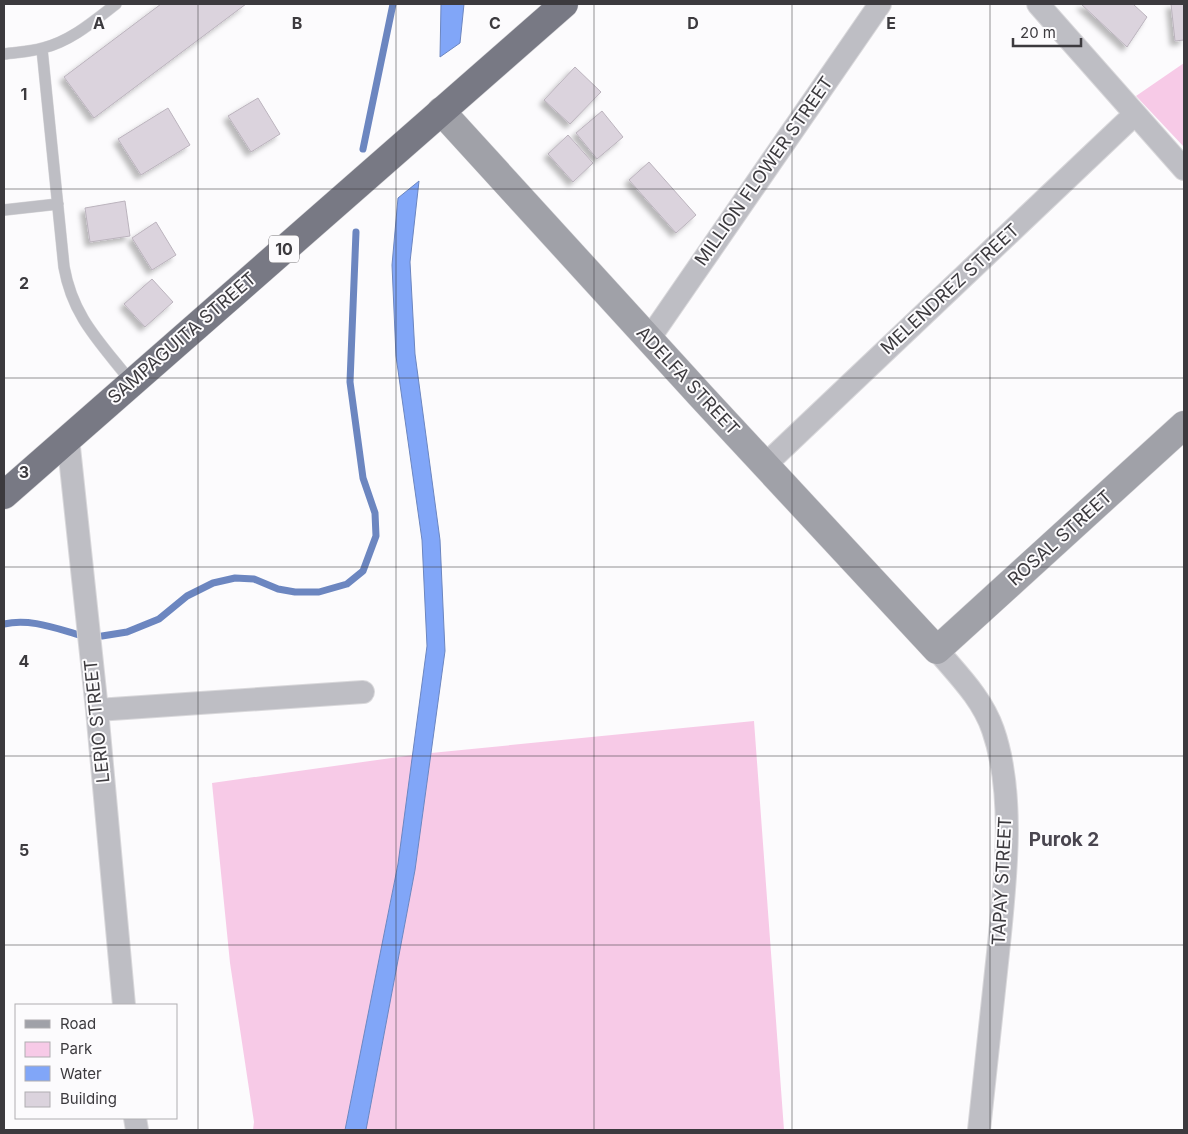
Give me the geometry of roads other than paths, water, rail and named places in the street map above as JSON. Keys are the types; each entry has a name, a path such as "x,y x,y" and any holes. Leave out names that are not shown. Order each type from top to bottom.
{"highway":[{"name":"SAMPAGUITA STREET","path":"4,495 564,4"}],"street":[{"name":"MILLION FLOWER STREET","path":"649,339 880,4"},
{"path":"1038,4 1184,169"},
{"name":"ADELFA STREET","path":"441,111 937,650"},
{"name":"MELENDREZ STREET","path":"765,465 1135,114"},
{"name":"ROSAL STREET","path":"937,650 1184,426"},
{"name":"LERIO STREET","path":"68,438 97,710 124,1004"},
{"name":"TAPAY STREET","path":"937,650 983,707 993,730 1002,766 1006,806 1004,894 979,1130"},
{"path":"97,710 362,692"}],"lane":[{"path":"4,54 42,49 69,38 116,4"},
{"path":"42,49 67,281 77,310 84,323 132,382"},
{"path":"4,210 58,204"}],"water":[{"path":"441,4 464,4 460,43 440,57"},
{"path":"419,181 410,262 415,354 440,540 445,651 415,870 366,1130 345,1130 398,864 427,646 422,540 396,356 392,265 398,198"}],"waterway":[{"path":"363,149 393,4"},
{"path":"102,636 127,632 159,619 187,596 213,583 235,578 254,579 278,589 295,592 319,592 347,584 363,571 376,536 375,513 363,478 350,382 356,232"},
{"path":"4,624 13,622 32,623 80,635"}],"district":[{"name":"Purok 2","path":"1064,839"}]}
